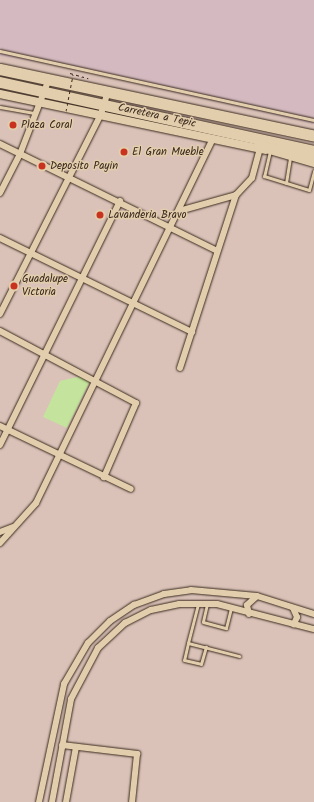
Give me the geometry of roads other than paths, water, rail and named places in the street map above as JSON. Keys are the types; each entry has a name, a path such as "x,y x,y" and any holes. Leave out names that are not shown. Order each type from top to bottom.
{"highway":[{"name":"Carretera a Tepic","path":"0,69 314,136"},
{"name":"Carretera a Tepic","path":"0,82 44,97 213,134 314,151"},
{"path":"213,134 290,156 314,161"}],"main road":[{"path":"0,94 44,97"},
{"path":"213,134 260,149 290,156"}],"street":[{"path":"0,193 20,154 44,97 49,79"},
{"path":"0,314 70,177 102,109 108,92"},
{"path":"0,542 36,503 132,304 171,227 213,134"},
{"path":"0,144 120,200 217,251"},
{"path":"180,368 236,195 252,178 260,149"},
{"path":"179,210 236,195"},
{"path":"0,445 120,200"},
{"path":"0,238 132,304 192,332"},
{"path":"0,330 44,354 96,379 136,403 104,476"},
{"path":"0,426 131,489"},
{"path":"0,532 16,526"},
{"path":"39,802 64,684 88,642 110,621 134,605 164,594 191,590 257,596 314,614"},
{"path":"249,614 247,605 257,596"},
{"path":"52,802 71,699 98,648 125,623 151,610 207,604 231,608 249,614 314,629"},
{"path":"293,608 297,617 294,624"},
{"path":"62,745 137,754 132,802"},
{"path":"66,802 76,747"}],"lane":[{"path":"0,51 314,120"},
{"path":"0,108 37,114"},
{"path":"270,151 264,176 309,190 314,171"},
{"path":"286,183 290,156"},
{"path":"198,604 184,660 201,664 206,648"},
{"path":"207,604 203,622 226,628 231,608"},
{"path":"188,643 239,656"}],"place":[{"name":"Plaza Coral","path":"13,125"},
{"name":"El Gran Mueble","path":"124,152"},
{"name":"Deposito Payin","path":"42,166"},
{"name":"Lavanderia Bravo","path":"100,215"},
{"name":"Guadalupe Victoria","path":"14,286"}]}
